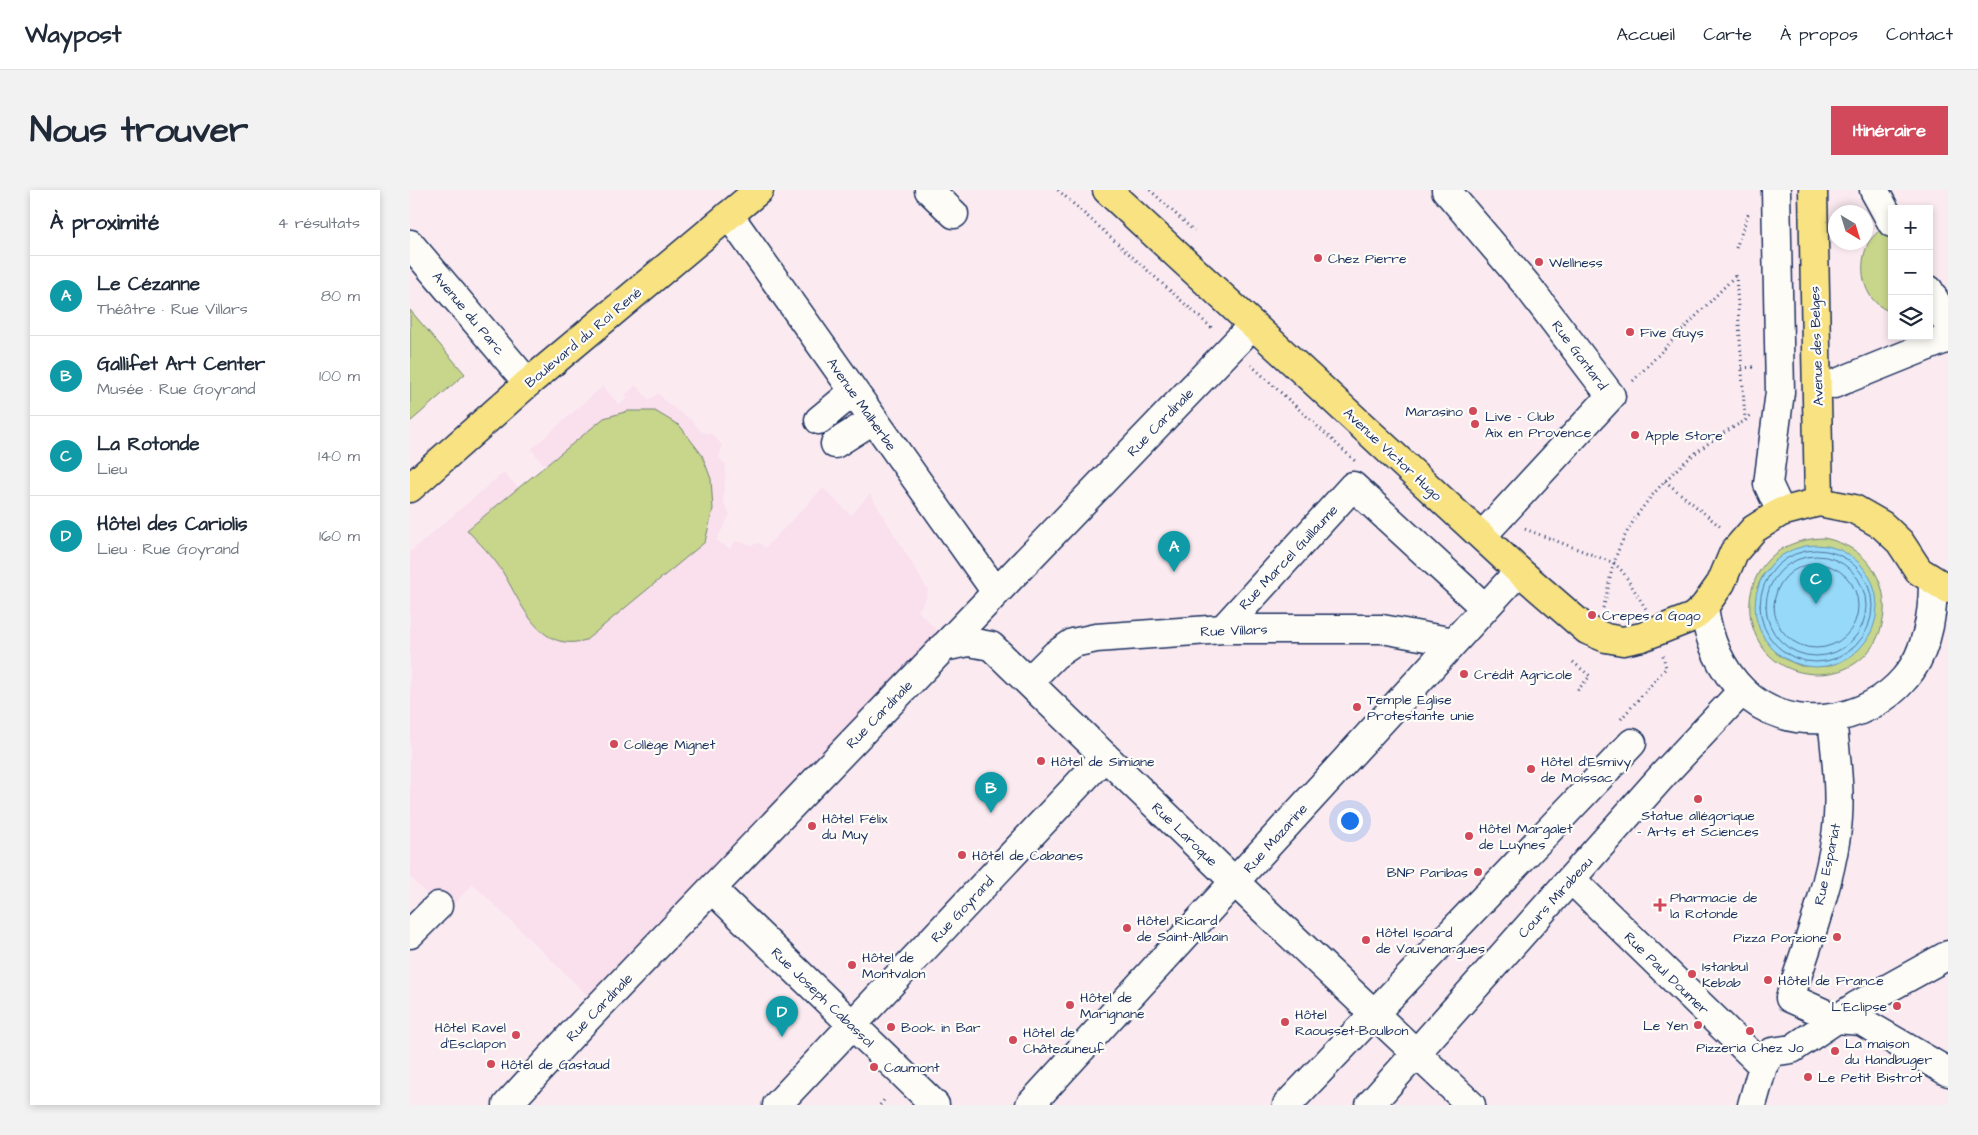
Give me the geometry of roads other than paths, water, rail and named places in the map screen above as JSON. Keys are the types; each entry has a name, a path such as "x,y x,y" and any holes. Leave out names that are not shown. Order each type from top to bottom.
{"main road":[{"name":"Avenue Victor Hugo","path":"1107,190 1519,571 1586,630 1606,638 1623,641 1642,637 1693,617 1704,607"},
{"name":"Avenue des Belges","path":"1813,190 1819,502"},
{"name":"Boulevard du Roi René","path":"410,488 528,383 741,200"},
{"path":"1704,607 1721,583 1740,543 1754,529 1781,512 1819,502 1854,510 1882,525 1900,542 1919,571 1938,592"}],"street":[{"path":"929,190 954,214"},
{"name":"Rue Gontard","path":"1446,190 1526,284 1611,396 1482,536"},
{"path":"1776,190 1780,392 1768,484 1781,512"},
{"path":"1874,190 1888,215"},
{"name":"Avenue Malherbe","path":"741,200 853,392 996,592"},
{"name":"Avenue du Parc","path":"410,244 528,383"},
{"path":"1932,295 1948,324"},
{"name":"Rue Cardinale","path":"508,1105 712,888 1253,325"},
{"path":"1834,384 1948,338"},
{"path":"819,420 853,392"},
{"path":"835,444 874,420"},
{"name":"Rue Marcel Guillaume","path":"1223,629 1357,476 1485,608"},
{"name":"Rue Mazarine","path":"1030,1105 1519,571"},
{"path":"1704,607 1710,640 1724,666 1742,690 1755,702 1787,716 1832,718 1868,707 1883,698 1905,678 1921,651 1938,592"},
{"name":"Rue Villars","path":"1028,681 1055,655 1073,644 1096,638 1223,629 1382,629 1454,642"},
{"name":"Rue Laroque","path":"944,647 969,642 991,646 1373,1014 1471,1105"},
{"name":"Cours Mirabeau","path":"1370,1105 1742,690"},
{"name":"Rue Espariat","path":"1832,718 1839,787 1836,836 1826,882 1790,998 1837,1019"},
{"path":"1287,1105 1373,1014 1626,731"},
{"name":"Rue Goyrand","path":"777,1105 1105,756"},
{"name":"Rue Paul Doumer","path":"1571,879 1763,1066"},
{"name":"Rue Joseph Cabassol","path":"712,888 935,1105"},
{"path":"410,934 438,906"},
{"path":"1756,1104 1763,1066 1772,1052 1792,1049 1837,1019 1948,955"},
{"path":"1837,1019 1861,1021 1948,1072"}],"water":[{"path":"1816,545 1828,546 1839,550 1850,555 1859,563 1867,572 1872,583 1876,594 1876,618 1872,629 1867,640 1859,649 1850,657 1839,662 1828,666 1816,667 1804,666 1793,662 1782,657 1773,649 1765,640 1760,629 1756,618 1755,606 1756,594 1760,583 1765,572 1773,563 1782,555 1793,550 1804,546"}],"place":[{"name":"Chez Pierre","path":"1318,258"},
{"name":"Wellness","path":"1539,262"},
{"name":"Five Guys","path":"1630,332"},
{"name":"Marasino","path":"1473,411"},
{"name":"Live - Club Aix en Provence","path":"1475,424"},
{"name":"Apple Store","path":"1635,435"},
{"name":"Le Cézanne","path":"1174,572"},
{"name":"La Rotonde","path":"1816,604"},
{"name":"Crepes a Gogo","path":"1592,615"},
{"name":"Crédit Agricole","path":"1464,674"},
{"name":"Temple Eglise Protestante unie","path":"1357,707"},
{"name":"Collège Mignet","path":"614,744"},
{"name":"Hôtel de Simiane","path":"1041,761"},
{"name":"Hôtel d'Esmivy de Moissac","path":"1531,769"},
{"name":"Statue allégorique - Arts et Sciences","path":"1698,799"},
{"name":"Gallifet Art Center","path":"991,813"},
{"name":"Hôtel Félix du Muy","path":"812,826"},
{"name":"Hôtel Margalet de Luynes","path":"1469,836"},
{"name":"Hôtel de Cabanes","path":"962,855"},
{"name":"BNP Paribas","path":"1478,872"},
{"name":"Pharmacie de la Rotonde","path":"1660,905"},
{"name":"Hôtel Ricard de Saint-Albain","path":"1127,928"},
{"name":"Pizza Porzione","path":"1837,937"},
{"name":"Hôtel Isoard de Vauvenargues","path":"1366,940"},
{"name":"Hôtel de Montvalon","path":"852,965"},
{"name":"Istanbul Kebab","path":"1692,974"},
{"name":"Hôtel de France","path":"1768,980"},
{"name":"Hôtel de Marignane","path":"1070,1005"},
{"name":"L'Eclipse","path":"1897,1006"},
{"name":"Hôtel Raousset-Boulbon","path":"1285,1022"},
{"name":"Le Yen","path":"1698,1025"},
{"name":"Book in Bar","path":"891,1027"},
{"name":"Pizzeria Chez Jo","path":"1750,1031"},
{"name":"Hôtel Ravel d'Esclapon","path":"516,1035"},
{"name":"Hôtel des Cariolis","path":"782,1037"},
{"name":"Hôtel de Châteauneuf","path":"1013,1040"},
{"name":"La maison du Handbuger","path":"1835,1051"},
{"name":"Hôtel de Gastaud","path":"491,1064"},
{"name":"Caumont","path":"874,1067"},
{"name":"Le Petit Bistrot","path":"1808,1077"}]}
